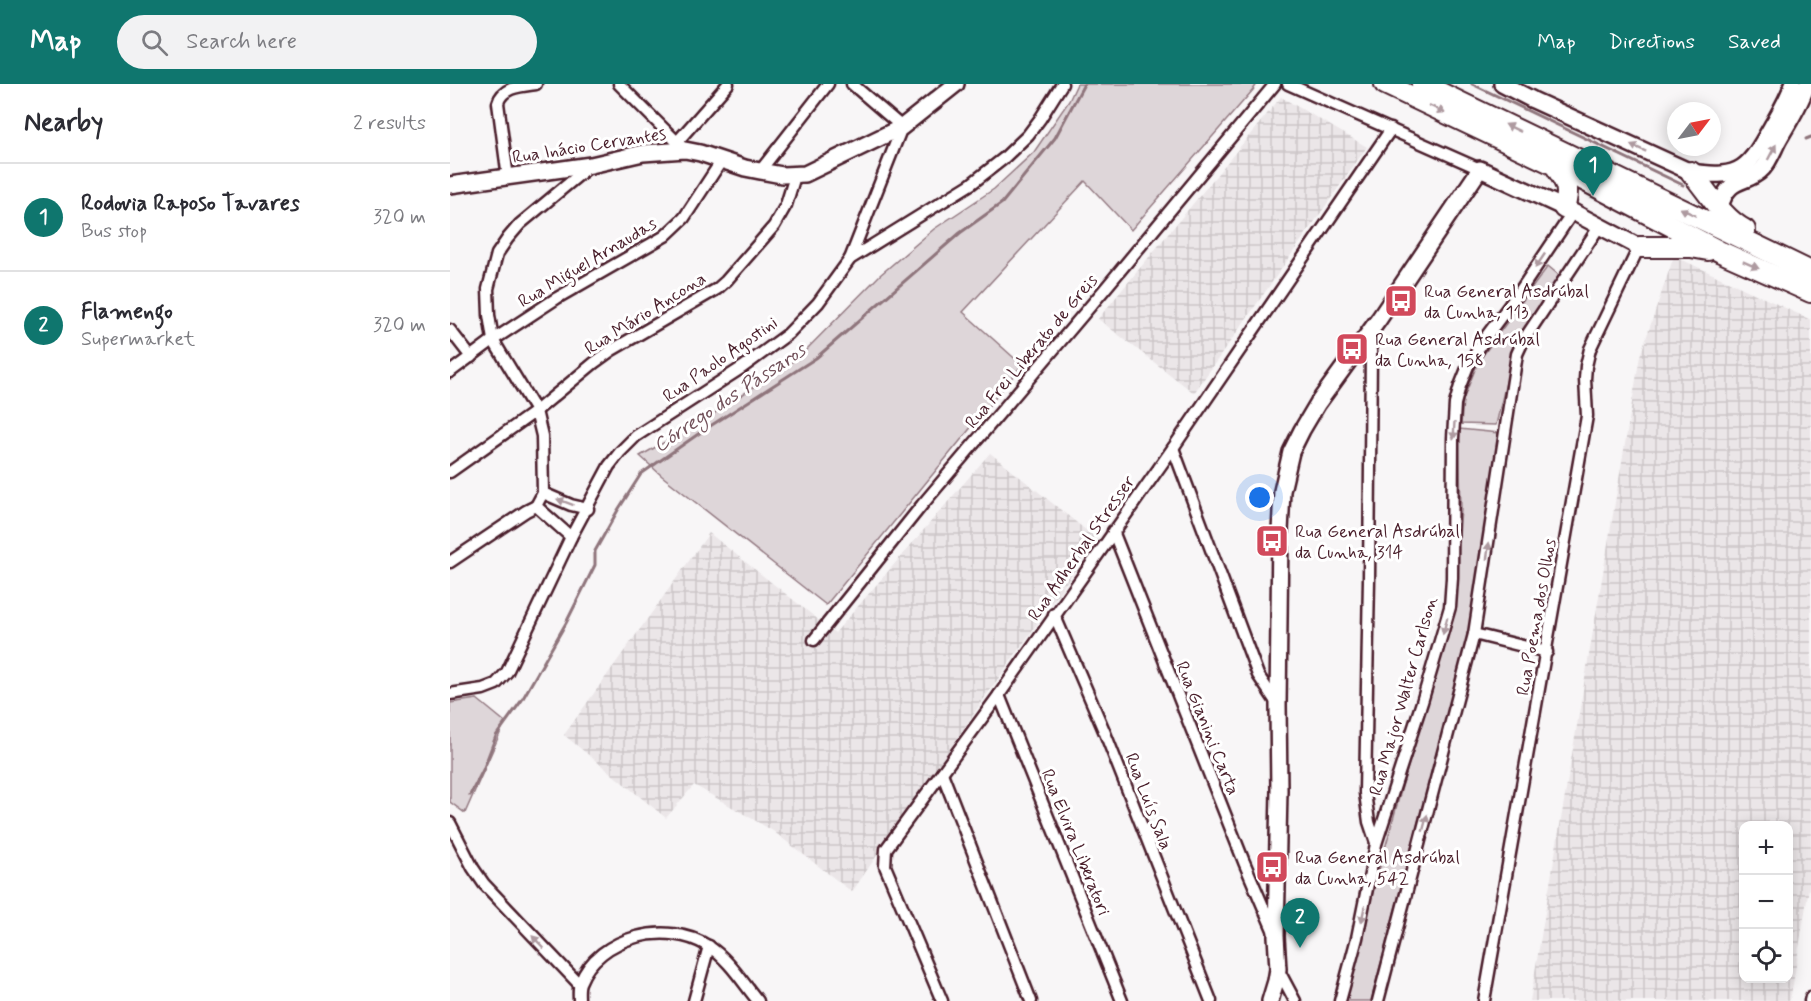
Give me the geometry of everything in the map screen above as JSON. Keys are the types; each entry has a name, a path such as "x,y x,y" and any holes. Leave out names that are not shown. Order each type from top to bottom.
{"highway":[{"path":"1385,84 1555,165 1721,252 1811,292"},
{"path":"1422,84 1811,272"},
{"path":"1555,165 1568,189 1568,210"},
{"path":"1691,172 1727,218 1775,246 1779,256"},
{"path":"1639,247 1691,248 1721,252"}],"street":[{"path":"508,177 499,98 509,89 536,84"},
{"path":"622,85 681,146 728,84"},
{"path":"760,171 828,84"},
{"path":"850,259 902,127 852,84"},
{"name":"Rua Inácio Cervantes","path":"450,185 591,165 681,146 760,171 782,176 795,176 820,168 902,127 956,84"},
{"name":"Rua Paolo Agostini","path":"450,694 483,689 496,684 507,672 571,537 609,466 636,436 743,367 788,334 818,303 850,259 971,183 1003,159 1028,135 1062,84"},
{"name":"Rua Frei Liberato de Greis","path":"814,640 922,505 1275,84"},
{"path":"1288,84 1568,210 1639,247"},
{"path":"1502,84 1691,172 1720,175 1765,166 1799,104 1807,84"},
{"path":"1720,207 1725,194 1748,171 1793,84"},
{"name":"Rua Adherbal Stresser","path":"942,1001 885,866 886,849 999,695 1173,448 1391,129"},
{"name":"Rua Miguel Arnaudas","path":"450,372 492,340 557,298 665,236 684,218 722,160"},
{"path":"450,562 536,506 543,493 542,436 536,411 492,340 488,289 497,254 520,224 591,165"},
{"path":"1270,1001 1278,969 1276,936 1280,532 1282,491 1291,452 1318,403 1368,335 1480,170"},
{"name":"Rua Mário Ancona","path":"450,472 536,411 612,350 706,296 726,281 774,226 786,205 795,176"},
{"name":"Rua Major Walter Carlson","path":"1340,1001 1357,938 1376,844 1450,607 1453,438 1455,404 1460,386 1468,366 1485,338 1520,291 1568,210"},
{"path":"1378,1001 1473,634 1517,354 1523,341 1599,227"},
{"name":"Rua Poema dos Olhos","path":"1484,1001 1587,416 1586,366 1590,349 1639,247"},
{"path":"450,330 471,357"},
{"path":"1368,335 1371,351 1365,793 1376,844"},
{"path":"1173,448 1258,675 1278,705"},
{"path":"543,493 571,505 588,508"},
{"path":"536,506 571,537"},
{"name":"Rua Gianini Carta","path":"1113,531 1244,862 1276,936"},
{"name":"Rua Luís Sala","path":"1054,614 1105,733 1211,1001"},
{"path":"1473,634 1547,652"},
{"name":"Rua Elvira Liberatori","path":"999,695 1122,1001"},
{"path":"942,773 1031,1001"},
{"path":"450,823 473,868 496,899 579,984"},
{"path":"579,1001 579,984 597,958 608,949 630,938 662,933 679,934 709,946 724,958 758,1001"},
{"path":"694,1001 709,946"},
{"path":"1278,969 1295,1001"}],"shaded area":[{"path":"1077,84 1257,84 1131,230 1085,181 963,312 1022,365 826,605 662,476 640,456 704,420 799,357 880,275 934,229 994,189 1034,152 1069,101"},
{"path":"1281,97 1367,147 1194,393 1098,319"},
{"path":"1674,256 1811,320 1811,876 1790,1001 1530,1001 1640,356"},
{"path":"1548,266 1561,277 1515,344 1496,425 1461,424 1463,400 1478,362"},
{"path":"1459,429 1499,433 1473,614 1371,1001 1343,1001 1403,783 1453,619 1461,509"},
{"path":"990,453 1097,539 852,892 773,831 694,785 666,818 564,735 709,533 835,633"},
{"path":"477,699 505,722 465,813 450,802 450,703"}],"waterway":[{"name":"Córrego dos Pássaros","path":"470,795 483,770 496,736 522,700 566,623 595,565 595,551 641,474 704,430 816,358 960,233 1002,203 1055,138 1084,84"},
{"path":"1472,84 1683,185"},
{"path":"1806,139 1811,137"}],"place":[{"name":"Rodovia Raposo Tavares","path":"1593,196"},
{"name":"Rua General Asdrúbal da Cunha, 113","path":"1401,301"},
{"name":"Rua General Asdrúbal da Cunha, 158","path":"1352,349"},
{"name":"Rua General Asdrúbal da Cunha, 314","path":"1272,541"},
{"name":"Rua General Asdrúbal da Cunha, 542","path":"1272,867"},
{"name":"Flamengo","path":"1300,948"}]}
